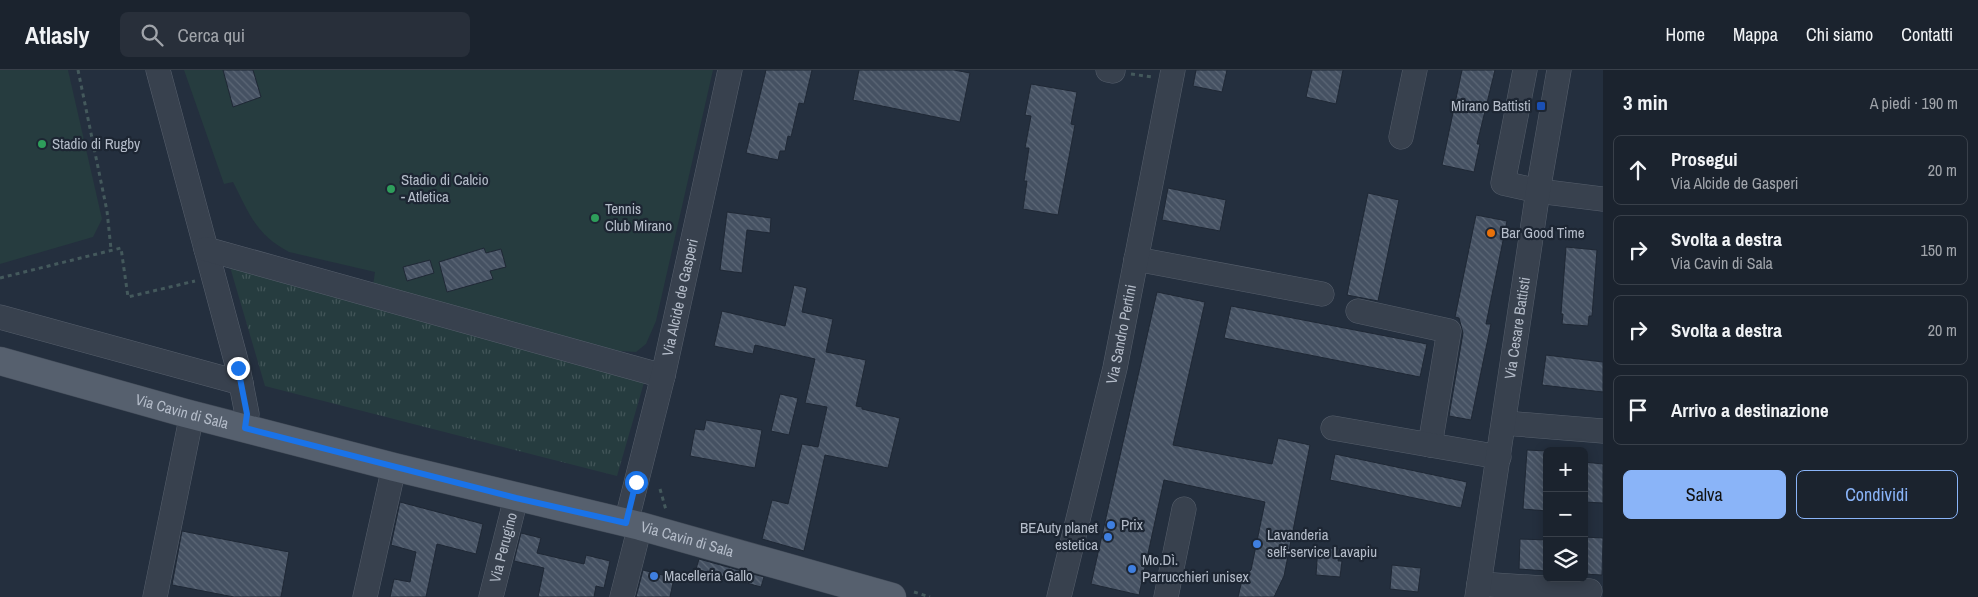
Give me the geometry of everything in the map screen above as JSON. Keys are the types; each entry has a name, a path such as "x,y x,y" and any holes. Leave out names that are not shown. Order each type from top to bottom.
{"main road":[{"name":"Via Cavin di Sala","path":"0,361 394,467 516,498 633,524 892,597"}],"street":[{"path":"158,70 241,383 247,414 245,428"},
{"name":"Via Alcide de Gasperi","path":"622,597 633,524 662,376 730,70"},
{"path":"1400,137 1415,70"},
{"path":"1526,70 1502,184 1538,191 1603,199"},
{"name":"Via Cesare Battisti","path":"1559,70 1538,191 1478,591 1590,591"},
{"name":"Via Sandro Pertini","path":"1058,597 1115,368 1172,75"},
{"path":"206,249 662,376"},
{"path":"1136,259 1322,294"},
{"path":"1358,312 1450,331 1430,445"},
{"path":"0,317 241,383"},
{"path":"155,597 192,414"},
{"path":"1504,423 1603,431"},
{"path":"1333,428 1499,457"},
{"path":"365,597 394,467"},
{"name":"Via Perugino","path":"492,597 516,498"},
{"path":"1166,597 1184,509"}],"path":[{"path":"78,70 107,212 111,249"},
{"path":"1111,70 1172,75"},
{"path":"0,278 121,248 128,297 214,277"}],"green space":[{"name":"Stadio di Rugby","path":"0,70 68,70 102,219 93,237 0,264"},
{"path":"184,70 713,70 656,321 646,344 636,352 619,351 373,285 375,272 289,252 261,231 233,182 224,184"},
{"path":"228,260 647,372 617,476 265,386"}],"building":[{"path":"223,70 253,70 261,97 233,107"},
{"path":"766,70 812,70 804,104 799,103 791,137 788,136 785,151 780,151 778,160 746,153"},
{"path":"859,70 954,70 970,73 960,122 853,100"},
{"path":"1196,70 1227,70 1222,92 1193,86"},
{"path":"1312,70 1343,70 1336,104 1306,97"},
{"path":"1462,70 1495,70 1477,144 1480,144 1474,172 1442,165"},
{"path":"1031,84 1077,92 1071,124 1075,125 1058,215 1023,209 1027,181 1024,181 1029,148 1025,148 1031,116 1025,115"},
{"path":"1168,188 1226,200 1220,231 1162,220"},
{"path":"1368,193 1399,200 1378,301 1347,295"},
{"path":"727,212 771,218 770,233 747,230 742,273 720,270"},
{"path":"1476,215 1507,221 1486,324 1491,324 1471,420 1449,416 1463,333 1459,318 1455,317"},
{"path":"1566,247 1597,250 1592,316 1589,316 1588,326 1562,324 1563,314 1561,314"},
{"path":"484,248 486,253 501,249 506,267 490,271 493,279 447,292 439,262"},
{"path":"430,260 434,273 407,281 403,267"},
{"path":"794,285 807,288 802,312 833,319 826,352 866,360 856,406 900,418 888,468 825,455 804,551 762,539 772,500 788,504 802,444 818,447 827,407 805,403 815,359 755,345 753,354 714,346 722,311 785,326"},
{"path":"1157,292 1205,302 1173,445 1272,464 1278,438 1310,445 1284,576 1274,597 1238,597 1243,576 1251,570 1265,502 1164,480 1139,595 1091,584"},
{"path":"1231,306 1427,344 1420,377 1224,338"},
{"path":"1546,355 1603,362 1603,392 1542,385"},
{"path":"780,394 798,398 789,435 771,431"},
{"path":"706,420 762,430 755,468 690,456 695,429 704,430"},
{"path":"1527,450 1543,451 1543,511 1523,509"},
{"path":"1335,454 1467,482 1461,508 1330,480"},
{"path":"1588,462 1603,464 1603,503 1588,502"},
{"path":"400,502 483,524 476,554 437,544 426,597 390,597 394,579 410,582 416,552 391,545"},
{"path":"182,531 289,552 281,597 234,597 172,585"},
{"path":"521,533 541,538 537,553 584,564 586,555 610,561 604,588 596,586 594,597 538,597 544,568 514,561"},
{"path":"1588,537 1603,538 1602,575 1588,574"},
{"path":"1520,539 1543,540 1543,571 1519,569"},
{"path":"1318,547 1339,549 1338,561 1342,561 1340,577 1316,575"},
{"path":"699,559 764,577 761,587 696,569"},
{"path":"1392,565 1421,568 1418,592 1390,589"},
{"path":"643,570 674,578 670,597 636,597"}],"place":[{"name":"Mirano Battisti","path":"1541,106"},
{"name":"Stadio di Rugby","path":"42,144"},
{"name":"Stadio di Calcio - Atletica","path":"391,189"},
{"name":"Tennis Club Mirano","path":"595,218"},
{"name":"Bar Good Time","path":"1491,233"},
{"name":"Prix","path":"1111,525"},
{"name":"BEAuty planet estetica","path":"1108,537"},
{"name":"Lavanderia self-service Lavapiu","path":"1257,544"},
{"name":"Mo.Dì. Parrucchieri unisex","path":"1132,569"},
{"name":"Macelleria Gallo","path":"654,576"}],"route":[{"path":"238,368 247,414 245,428 516,498 626,523 636,482"}]}
